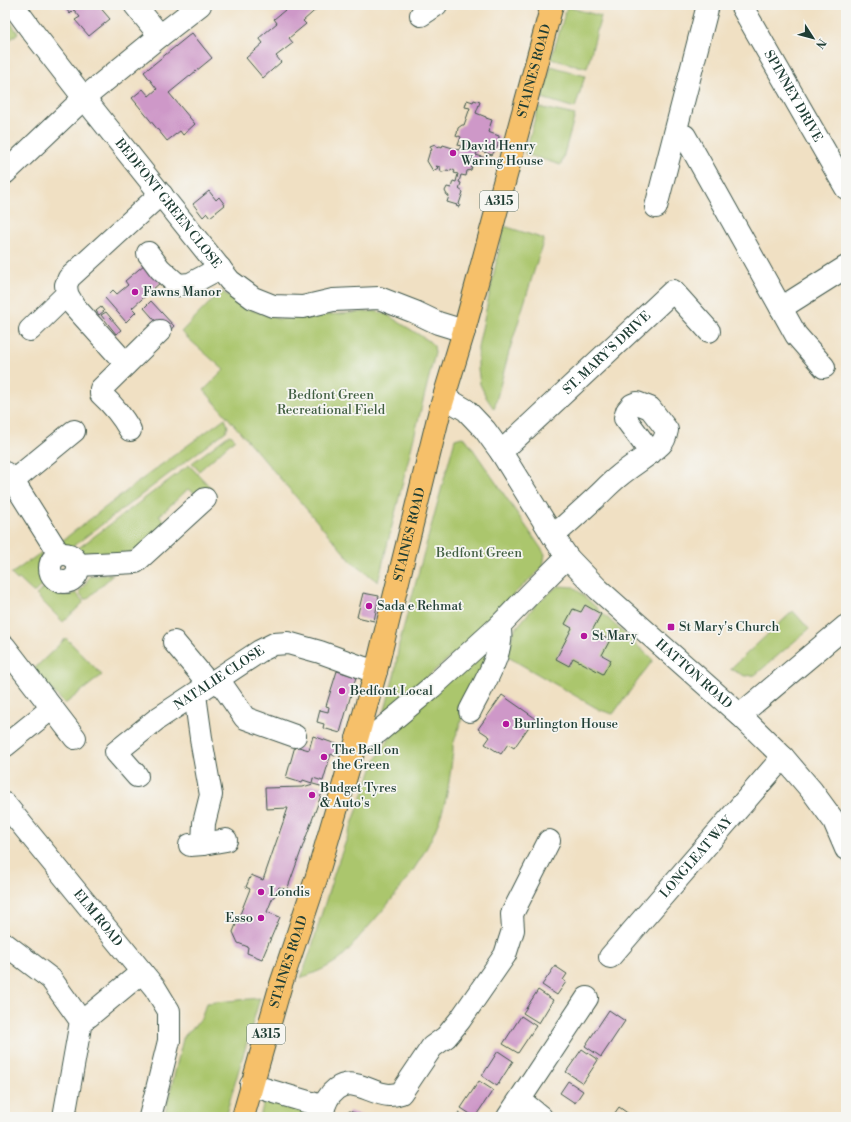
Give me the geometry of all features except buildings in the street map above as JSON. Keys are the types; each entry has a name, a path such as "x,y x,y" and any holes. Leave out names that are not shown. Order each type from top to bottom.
{"main road":[{"name":"STAINES ROAD","path":"243,1117 283,977 317,876 376,671 402,561 444,397 464,331 552,5"}],"street":[{"name":"BEDFONT GREEN CLOSE","path":"13,5 84,98 230,281 253,298 273,306 303,307 333,300 379,298 438,323 464,331"},
{"path":"135,5 160,36"},
{"path":"5,173 84,98 200,5"},
{"path":"656,207 708,5"},
{"name":"SPINNEY DRIVE","path":"741,5 846,188"},
{"path":"685,136 796,335 824,367"},
{"path":"126,364 74,306 67,294 66,285 69,278 154,200 162,195"},
{"path":"148,253 160,269 178,285 190,284 220,268"},
{"path":"781,308 846,267"},
{"name":"ST. MARY'S DRIVE","path":"501,452 673,291 709,332"},
{"path":"30,330 67,294"},
{"path":"130,430 123,417 101,394 101,389 160,331"},
{"name":"HATTON ROAD","path":"444,397 466,410 486,430 568,558 598,589 740,715 783,757 812,791 834,821 846,848"},
{"path":"74,431 43,456 9,477 59,554 50,564 51,574 57,580 66,582 70,581 76,574 78,565 136,562 205,499"},
{"path":"553,536 618,477 651,453"},
{"path":"357,739 378,732 432,687 499,626 561,563 568,558"},
{"path":"470,711 497,658 501,636 499,626"},
{"path":"740,715 846,626"},
{"path":"174,642 207,686 245,718 295,736"},
{"name":"NATALIE CLOSE","path":"137,776 116,752 157,719 260,651 274,644 288,643 376,671"},
{"path":"5,648 75,738"},
{"path":"207,686 202,745 211,795 204,823 196,845 226,840"},
{"path":"5,746 52,708"},
{"name":"LONGLEAT WAY","path":"610,957 783,757"},
{"name":"ELM ROAD","path":"5,804 155,988 169,1011 169,1041 150,1117"},
{"path":"322,1114 325,1101 332,1092 343,1084 354,1084 389,1095 401,1093 432,1047 446,1038 460,1020 504,955 513,930 512,914 549,841"},
{"path":"5,944 51,980 81,1021 64,1117"},
{"path":"81,1021 142,972"},
{"path":"542,1117 514,1108 587,998"},
{"path":"251,1085 315,1104 322,1114"}],"green space":[{"path":"567,7 601,16 587,68 551,59"},
{"path":"5,14 18,33 5,44"},
{"path":"551,66 585,76 575,108 542,98"},
{"path":"538,107 575,115 561,165 525,154"},
{"path":"504,226 544,239 509,352 494,409 480,384 478,347"},
{"name":"Bedfont Green Recreational Field","path":"221,291 246,308 279,319 374,311 386,314 429,341 434,346 435,353 378,582 352,562 204,390 224,370 181,332"},
{"path":"225,418 228,427 226,431 72,547 59,543 154,470"},
{"path":"229,435 235,439 199,471 192,463"},
{"name":"Bedfont Green","path":"462,437 466,439 545,554 543,567 513,595 516,598 484,628 384,714 395,672 399,644 455,439"},
{"path":"189,465 213,490 211,492 198,495 188,489 159,516 169,528 150,546 88,566 76,550"},
{"path":"42,552 38,568 42,585 35,592 33,592 11,574"},
{"path":"114,574 87,599 84,599 79,592 90,576"},
{"path":"558,586 574,587 653,660 613,714 600,710 508,657 513,632 537,603"},
{"path":"44,587 55,594 63,596 76,593 83,603 63,622 36,595"},
{"path":"793,611 809,629 755,675 745,676 730,669"},
{"path":"66,638 102,675 65,704 33,670"},
{"path":"483,652 489,658 465,709 453,745 446,797 436,829 428,846 408,878 385,908 347,952 328,966 301,978 335,871 375,761 404,716"},
{"path":"260,998 225,1117 164,1117 184,1035 195,1026 202,1017 206,1003"},
{"path":"272,1100 307,1108 312,1117 260,1117 264,1101"}],"place":[{"name":"David Henry Waring House","path":"453,153"},
{"name":"Fawns Manor","path":"135,292"},
{"name":"Sada e Rehmat","path":"369,606"},
{"name":"St Mary's Church","path":"671,627"},
{"name":"St Mary","path":"584,636"},
{"name":"Bedfont Local","path":"342,691"},
{"name":"Burlington House","path":"506,724"},
{"name":"The Bell on the Green","path":"324,757"},
{"name":"Budget Tyres & Auto's","path":"312,795"},
{"name":"Londis","path":"261,892"},
{"name":"Esso","path":"261,918"}]}
